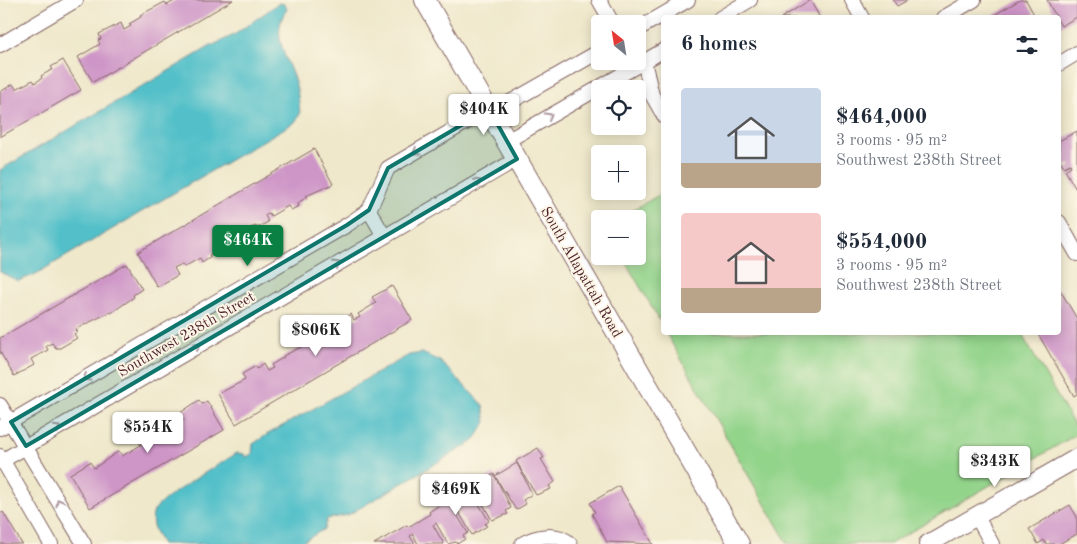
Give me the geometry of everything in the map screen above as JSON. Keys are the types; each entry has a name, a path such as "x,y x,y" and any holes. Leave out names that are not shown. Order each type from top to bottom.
{"main road":[{"name":"South Allapattah Road","path":"425,0 739,544"}],"street":[{"path":"0,45 76,0"},
{"path":"599,0 608,15"},
{"path":"662,15 688,0"},
{"path":"725,15 750,0"},
{"path":"852,0 860,15"},
{"path":"948,15 974,0"},
{"path":"646,24 661,16"},
{"path":"646,60 661,52"},
{"path":"1061,63 1077,54"},
{"name":"Southwest 238th Street","path":"6,425 347,226 369,210 388,168 591,56"},
{"path":"507,141 629,70"},
{"path":"646,70 652,95 661,111"},
{"name":"Southwest 238th Street","path":"1,459 517,159"},
{"path":"369,210 384,236"},
{"path":"1061,226 1077,254"},
{"path":"0,405 6,425 26,446 84,544"},
{"path":"928,544 1077,458"},
{"path":"1,459 51,544"},
{"path":"977,517 992,544"},
{"path":"522,544 539,537 554,537 570,544"}],"highlighted area":[{"path":"489,109 517,159 26,446 11,422 347,225 369,210 388,168"}],"green space":[{"path":"661,194 661,323 627,265 646,265 646,210 633,210"},
{"path":"667,335 1022,335 1077,430 1077,434 890,544 788,544"}],"water":[{"path":"279,3 284,4 287,9 282,18 280,36 297,92 300,114 295,122 34,275 18,281 0,272 0,170 211,46 234,35"},
{"path":"422,353 440,361 483,405 486,422 474,441 348,515 327,519 324,529 299,544 162,544 152,520 154,511 167,498 237,453 244,454 246,457 252,454 253,444 268,434 409,355"}],"building":[{"path":"176,0 233,0 93,82 78,57 100,44 98,40 101,39 99,34 121,23 124,30 131,26 129,24 141,17 140,15 165,2 167,5"},
{"path":"810,0 818,15 786,15"},
{"path":"893,0 908,0 897,6"},
{"path":"1020,0 1026,0 1034,15 994,15"},
{"path":"1047,0 1077,0 1077,17 1061,26 1061,15 1055,15"},
{"path":"63,60 81,90 0,137 0,92 13,84 16,89 33,80 35,83 42,78 41,76 53,69 51,67"},
{"path":"1077,131 1077,191 1065,170 1071,166 1070,164 1064,167 1061,162 1061,140"},
{"path":"314,149 333,184 306,196 298,203 299,206 291,210 288,206 271,216 269,213 265,215 268,222 257,228 256,226 250,228 233,239 231,235 217,243 220,249 209,255 211,257 202,263 200,258 184,267 182,264 174,268 178,275 157,287 138,252"},
{"path":"127,264 142,289 133,295 134,297 111,313 76,329 77,332 74,334 77,338 60,348 56,348 52,343 46,346 48,350 31,359 34,365 14,376 0,352 0,338"},
{"path":"392,286 412,320 236,424 218,394 245,380 242,374 256,366 257,369 263,364 267,371 273,368 271,365 283,356 307,344 309,347 329,335 327,331 332,328 329,323 342,315 343,318 351,314 354,320 360,317 358,314 376,303 372,297"},
{"path":"1061,291 1077,319 1077,394 1074,396 1039,335 1061,335"},
{"path":"199,400 202,404 207,401 224,430 90,508 70,474 90,462 94,468 119,451 122,456 141,445 137,439 156,424 159,430 177,420 179,423 184,420 180,413"},
{"path":"538,448 544,458 541,459 555,482 549,486 551,489 536,495 516,461"},
{"path":"517,463 532,494 523,500 526,504 516,510 495,476"},
{"path":"494,474 511,508 506,511 508,514 492,520 477,494 474,496 489,521 485,524 487,526 472,535 457,509 454,510 468,533 463,536 465,539 457,544 456,542 448,544 436,523 433,525 444,544 418,544 413,534 410,536 415,544 374,544 407,525 408,527 430,514 429,512 450,498"},
{"path":"619,486 653,544 607,542 592,514 595,512 590,503"},
{"path":"1070,505 1077,517 1077,534 1059,544 1046,544 1044,540 1038,544 1029,529"},
{"path":"3,512 22,544 0,544 0,514"}]}
